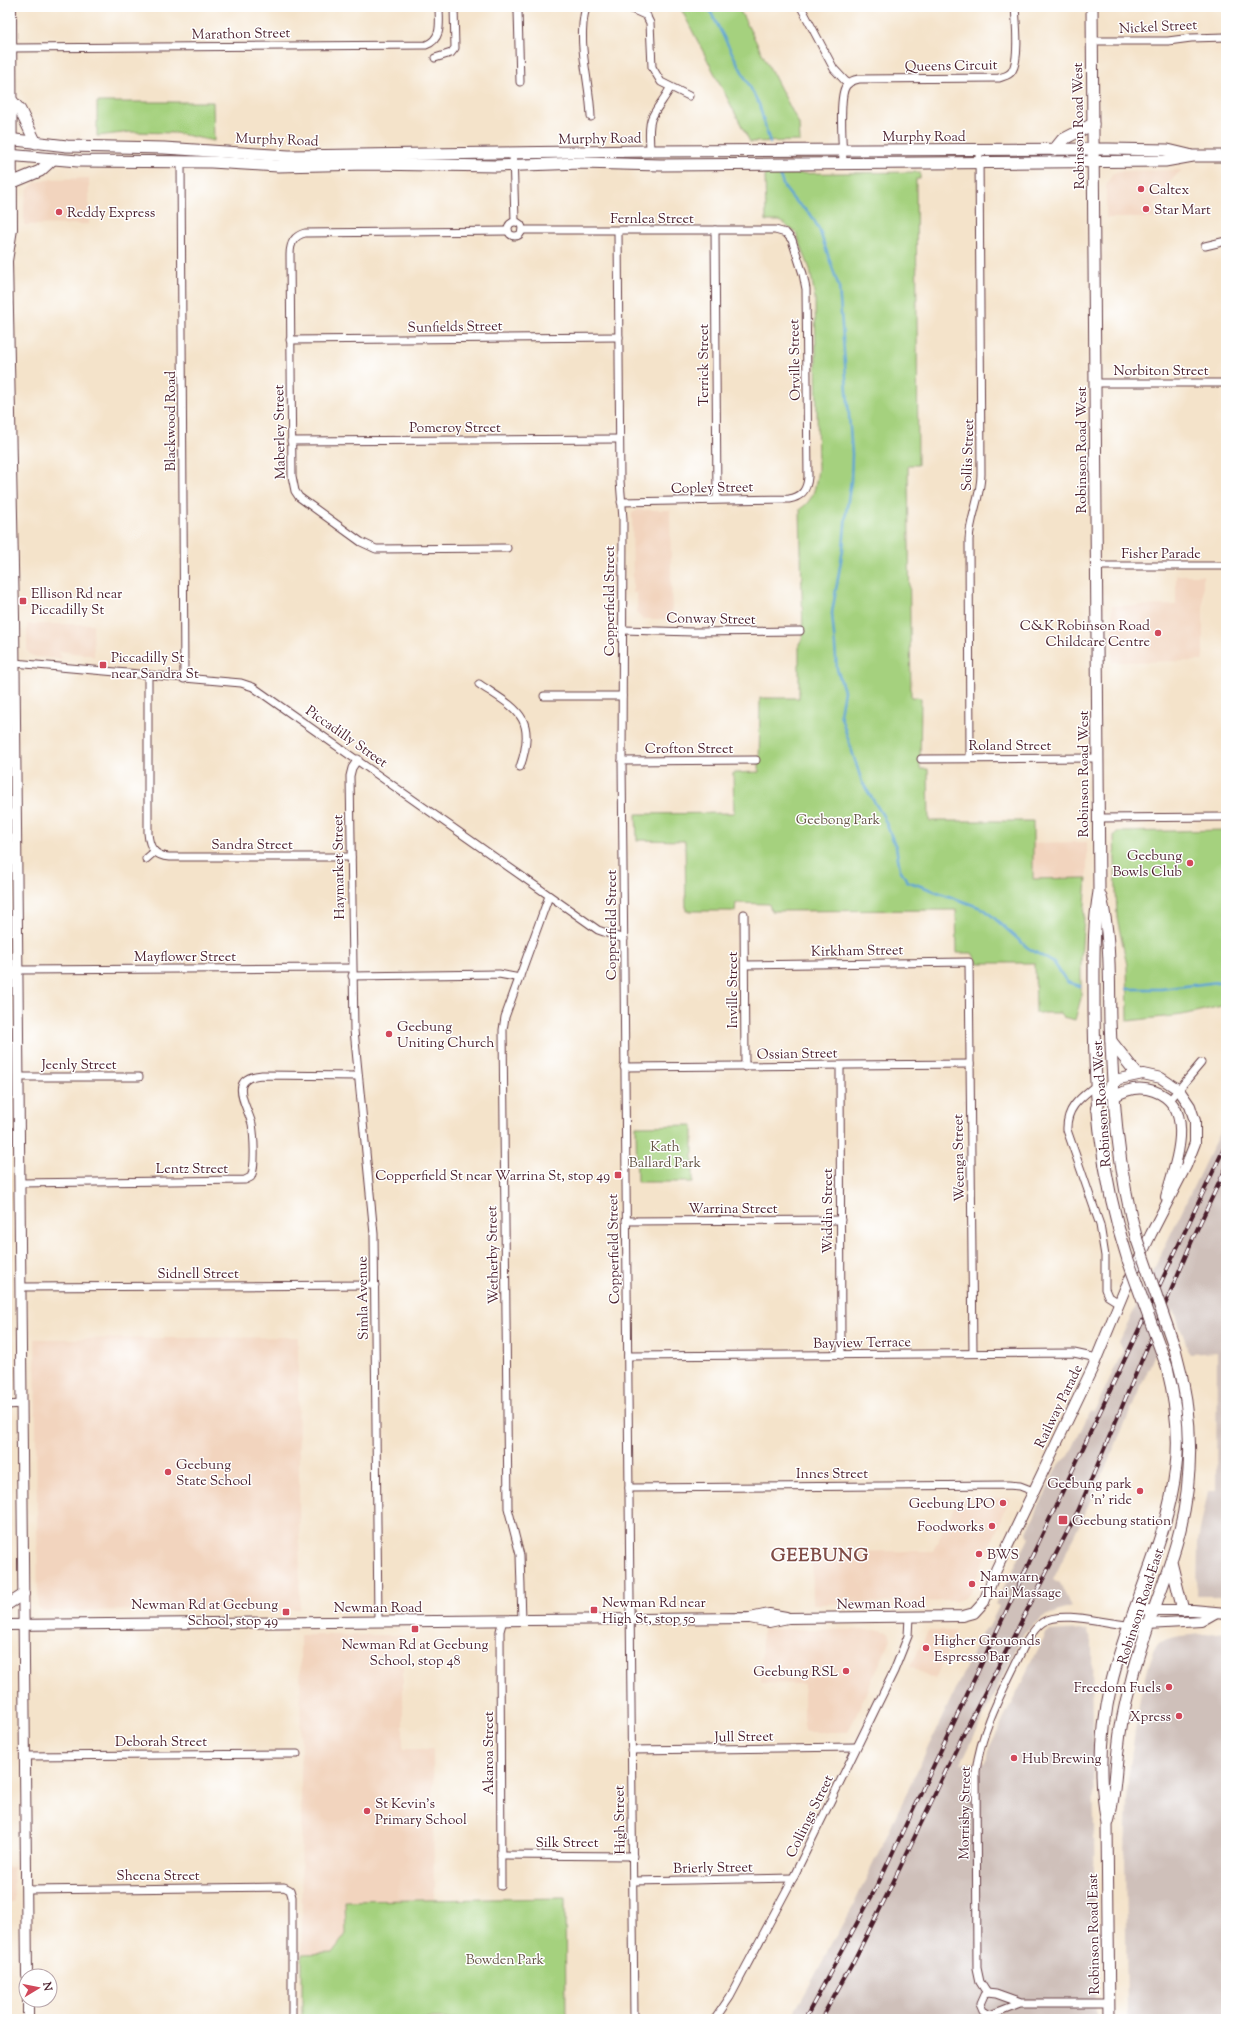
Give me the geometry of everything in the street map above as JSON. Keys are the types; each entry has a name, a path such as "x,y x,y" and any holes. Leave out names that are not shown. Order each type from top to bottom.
{"main road":[{"path":"11,7 12,101 10,155 12,229 7,260 10,526 14,663 12,813 18,970 27,1968"},
{"name":"Robinson Road West","path":"1092,7 1099,818 1099,892 1096,909 1094,966 1096,1108 1105,1178 1128,1260 1167,1367"},
{"path":"12,101 20,110 36,143"},
{"path":"1054,150 1062,140 1093,124"},
{"name":"Murphy Road","path":"10,139 36,143 88,147 164,148 269,156 843,150 1168,150 1193,156"},
{"name":"Murphy Road","path":"10,155 53,160 103,162 181,162 278,166 368,164 514,166 581,163 661,165 1093,162 1165,161 1193,156 1226,156"},
{"path":"11,183 40,171 53,160"},
{"name":"Robinson Road West","path":"1099,892 1104,910 1106,936 1113,1082 1120,1166 1137,1240 1175,1349"},
{"path":"1111,1041 1137,1074"},
{"name":"Railway Parade","path":"974,1613 984,1602 996,1570 1097,1358 1119,1303 1164,1208 1180,1178 1195,1143 1196,1128 1194,1114 1186,1098 1179,1090 1161,1078 1137,1074 1124,1076 1113,1082"},
{"path":"1096,1108 1113,1082"},
{"path":"1114,1097 1126,1091 1142,1088 1159,1093 1169,1101"},
{"name":"Railway Parade","path":"1164,1208 1178,1153 1181,1132 1177,1112 1169,1101"},
{"name":"Robinson Road East","path":"1107,1824 1114,1803 1118,1749 1126,1703 1136,1663 1170,1562 1186,1504 1190,1462 1187,1403 1175,1349"},
{"name":"Robinson Road East","path":"1109,2019 1107,1824 1103,1801 1105,1718 1111,1684 1129,1625 1164,1524 1176,1465 1176,1415 1167,1367"},
{"path":"1170,1562 1183,1610"},
{"path":"7,1605 24,1594"},
{"path":"1134,1610 1183,1610 1226,1613"},
{"name":"Newman Road","path":"7,1625 750,1618 769,1622 788,1618 962,1616 974,1613"},
{"path":"1129,1625 1201,1621 1215,1613"},
{"path":"28,2008 28,2019"}],"street":[{"name":"Marathon Street","path":"11,48 426,45 434,42 438,35 439,7"},
{"path":"434,58 451,53 455,48 454,7"},
{"path":"516,7 518,11 520,82"},
{"path":"586,7 582,26 582,41 591,99 591,117"},
{"path":"627,7 647,16"},
{"path":"642,7 647,16 651,35 652,67 661,82 670,88 689,96"},
{"path":"801,7 834,69 848,84 842,95 843,164"},
{"name":"Queens Circuit","path":"848,84 859,79 999,78 1008,75 1012,72 1016,61 1015,7"},
{"name":"Nickel Street","path":"1092,41 1168,41 1191,38 1226,37"},
{"path":"650,152 649,129 651,118 663,102 670,88"},
{"name":"Sollis Street","path":"970,758 969,540 972,519 979,495 981,474 979,150"},
{"path":"514,154 515,222"},
{"name":"Blackwood Road","path":"181,162 184,679"},
{"path":"515,222 520,224 522,230 520,234 515,236 508,231 509,224 515,222"},
{"name":"Fernlea Street","path":"522,230 782,231"},
{"name":"Terrick Street","path":"715,230 717,499"},
{"name":"Maberley Street","path":"506,548 383,550 369,546 299,497 295,491 292,476 290,248 295,237 310,233 508,231"},
{"name":"Copperfield Street","path":"618,231 624,1067 630,1620"},
{"name":"Orville Street","path":"782,231 790,236 795,246 806,289 808,477 803,494"},
{"path":"1205,246 1226,241"},
{"name":"Sunfields Street","path":"290,340 619,337"},
{"name":"Norbiton Street","path":"1095,383 1226,383"},
{"name":"Pomeroy Street","path":"291,441 619,439"},
{"name":"Copley Street","path":"621,502 717,499 789,499 803,494"},
{"name":"Fisher Parade","path":"1097,566 1226,566"},
{"name":"Conway Street","path":"622,630 693,632 800,632"},
{"name":"Piccadilly Street","path":"14,663 241,683 253,687 358,759 598,930 624,939"},
{"path":"146,859 154,852 148,833 148,675"},
{"path":"479,684 512,706 523,718 525,740 520,767"},
{"path":"544,696 622,696"},
{"name":"Roland Street","path":"921,759 1098,758"},
{"name":"Haymarket Street","path":"352,976 350,776 352,768 358,759"},
{"name":"Crofton Street","path":"622,761 756,760"},
{"path":"1099,818 1226,817"},
{"name":"Sandra Street","path":"154,852 161,856 169,857 351,857"},
{"name":"Wetherby Street","path":"522,1620 520,1555 508,1508 503,1030 505,1017 550,896"},
{"name":"Inville Street","path":"744,914 745,1067"},
{"name":"Kirkham Street","path":"745,965 969,962"},
{"name":"Weenga Street","path":"969,962 973,1353"},
{"name":"Mayflower Street","path":"18,970 352,968"},
{"path":"352,976 499,974 520,978"},
{"name":"Simla Avenue","path":"352,976 354,1030 374,1234 378,1621"},
{"path":"1169,1101 1201,1063"},
{"name":"Ossian Street","path":"624,1067 970,1064"},
{"name":"Widdin Street","path":"840,1066 841,1355"},
{"name":"Lentz Street","path":"20,1183 241,1181 248,1179 251,1177 253,1168 253,1131 241,1092 244,1082 249,1078 256,1076 358,1076"},
{"name":"Jeenly Street","path":"19,1078 139,1077"},
{"name":"Robinson Road West","path":"1095,1086 1072,1107 1068,1118 1067,1130 1098,1218 1105,1256 1105,1289 1108,1296 1119,1303"},
{"name":"Warrina Street","path":"626,1221 840,1220"},
{"name":"Sidnell Street","path":"21,1287 375,1285"},
{"name":"Bayview Terrace","path":"628,1356 1074,1353 1097,1358"},
{"path":"7,1405 22,1404"},
{"name":"Innes Street","path":"629,1488 1012,1485 1023,1486 1033,1491"},
{"name":"Collings Street","path":"715,2019 730,1997 793,1878 856,1748 906,1642 909,1617"},
{"name":"Morrisby Street","path":"988,1993 980,1982 977,1968 976,1771 978,1754 986,1728 1025,1644 1031,1634 1042,1622 1064,1618 1129,1625"},
{"name":"Akaroa Street","path":"502,1886 500,1631 503,1620"},
{"name":"High Street","path":"630,1620 634,2019"},
{"name":"Jull Street","path":"631,1750 856,1748"},
{"name":"Deborah Street","path":"26,1756 297,1754"},
{"name":"Silk Street","path":"501,1855 632,1856"},
{"name":"Brierly Street","path":"633,1881 793,1878"},
{"name":"Sheena Street","path":"27,1890 284,1887 290,1890 292,1897 292,2019"},
{"path":"1021,2004 996,1994 988,1993 982,1998 980,2004 981,2008 986,2014 994,2014 1021,2004 1109,2003"}],"shaded area":[{"path":"1182,170 1167,184 1164,202 1153,203 1154,218 1106,218 1106,186 1112,174 1118,171"},
{"path":"89,178 89,224 24,225 24,202 28,189 35,182 53,179"},
{"path":"638,510 670,510 672,619 642,619 637,613 637,593 633,593 632,513"},
{"name":"C&K Robinson Road Childcare Centre","path":"1176,575 1203,575 1203,661 1112,662 1112,606 1176,605"},
{"path":"27,624 93,624 94,657 90,655 59,651 62,659 36,657 31,655 27,651"},
{"path":"1087,842 1087,878 1033,879 1033,843"},
{"path":"1226,1104 1226,1596 1197,1596 1198,1540 1208,1491 1216,1491 1217,1352 1190,1354 1174,1310 1096,1490 1053,1580 1060,1583 1071,1607 1043,1617 1024,1633 961,1763 986,1762 988,1751 1046,1633 1050,1631 1081,1629 1087,1631 1092,1641 1096,2019 791,2019 855,1902 982,1633 989,1627 999,1606 995,1604 1029,1538 1027,1532 1059,1464 1069,1456 1089,1413 1094,1412 1121,1355 1123,1349 1119,1342 1222,1127"},
{"name":"Geebung State School","path":"298,1337 300,1609 42,1611 38,1608 35,1339"},
{"path":"1010,1498 971,1592 964,1598 956,1601 813,1604 812,1552 933,1551 958,1499"},
{"path":"762,1629 882,1630 889,1632 891,1639 848,1732 804,1732 804,1684 761,1683"},
{"path":"928,1631 956,1631 935,1679 910,1667"},
{"path":"1226,1632 1226,2019 1127,2019 1125,1852 1128,1778 1140,1698 1153,1651 1159,1643 1167,1639 1180,1636"},
{"name":"St Kevin's Primary School","path":"300,1635 403,1635 403,1749 433,1749 434,1900 346,1901 346,1934 332,1953 302,1954"},
{"path":"7,1867 13,1867 14,1903 7,1903"}],"green space":[{"path":"680,7 738,7 799,124 800,141 750,142"},
{"path":"97,102 213,102 214,141 175,133 131,132 97,136"},
{"name":"Geebong Park","path":"920,172 920,179 916,179 918,465 908,465 911,697 921,698 920,769 928,769 929,821 1033,821 1033,879 1087,878 1081,958 1081,998 1075,1020 1063,1017 1060,1013 1036,1013 1035,963 978,963 972,953 957,953 956,910 771,911 769,904 736,903 735,911 686,911 685,841 637,840 636,814 734,813 733,773 759,772 760,698 799,698 799,644 803,637 800,509 809,501 814,492 818,470 815,298 810,269 796,233 780,221 766,221 765,174"},
{"path":"1226,830 1226,1005 1182,1015 1128,1021 1127,965 1117,918 1114,836 1117,832"},
{"name":"Kath Ballard Park","path":"693,1125 693,1182 637,1182 636,1126"},
{"name":"Bowden Park","path":"565,1898 566,2019 302,2019 302,1954 332,1953 346,1934 345,1901"}],"waterway":[{"path":"708,7 759,104 770,143"},
{"path":"778,171 784,187 794,200 811,215 819,229 839,287 852,454 851,481 846,513 843,549 832,613 837,669 844,691 840,714 862,782 883,816 896,847 900,869 907,881 984,909 1028,948 1054,963 1067,982 1080,986"},
{"path":"1127,989 1161,989 1226,981"}],"railway":[{"path":"805,2019 876,1888 1226,1144"},
{"path":"821,2019 851,1966 888,1893 962,1737 1078,1511 1194,1236 1226,1168"}],"place":[{"name":"Caltex","path":"1141,189"},
{"name":"Star Mart","path":"1146,209"},
{"name":"Reddy Express","path":"59,212"},
{"name":"Ellison Rd near Piccadilly St","path":"23,601"},
{"name":"C&K Robinson Road Childcare Centre","path":"1158,633"},
{"name":"Piccadilly St near Sandra St","path":"103,665"},
{"name":"Geebung Bowls Club","path":"1190,863"},
{"name":"Geebung Uniting Church","path":"389,1034"},
{"name":"Copperfield St near Warrina St, stop 49","path":"618,1175"},
{"name":"Geebung State School","path":"168,1472"},
{"name":"Geebung park 'n' ride","path":"1140,1491"},
{"name":"Geebung LPO","path":"1003,1503"},
{"name":"Geebung station","path":"1063,1520"},
{"name":"Foodworks","path":"992,1526"},
{"name":"BWS","path":"979,1554"},
{"name":"Namwarn Thai Massage","path":"972,1584"},
{"name":"Newman Rd near High St, stop 50","path":"594,1610"},
{"name":"Newman Rd at Geebung School, stop 49","path":"286,1612"},
{"name":"Newman Rd at Geebung School, stop 48","path":"415,1629"},
{"name":"Higher Grouonds Espresso Bar","path":"926,1648"},
{"name":"Geebung RSL","path":"846,1671"},
{"name":"Freedom Fuels","path":"1169,1687"},
{"name":"Xpress","path":"1179,1716"},
{"name":"Hub Brewing","path":"1014,1758"},
{"name":"St Kevin's Primary School","path":"367,1811"}],"district":[{"name":"GEEBUNG","path":"820,1555"}]}
